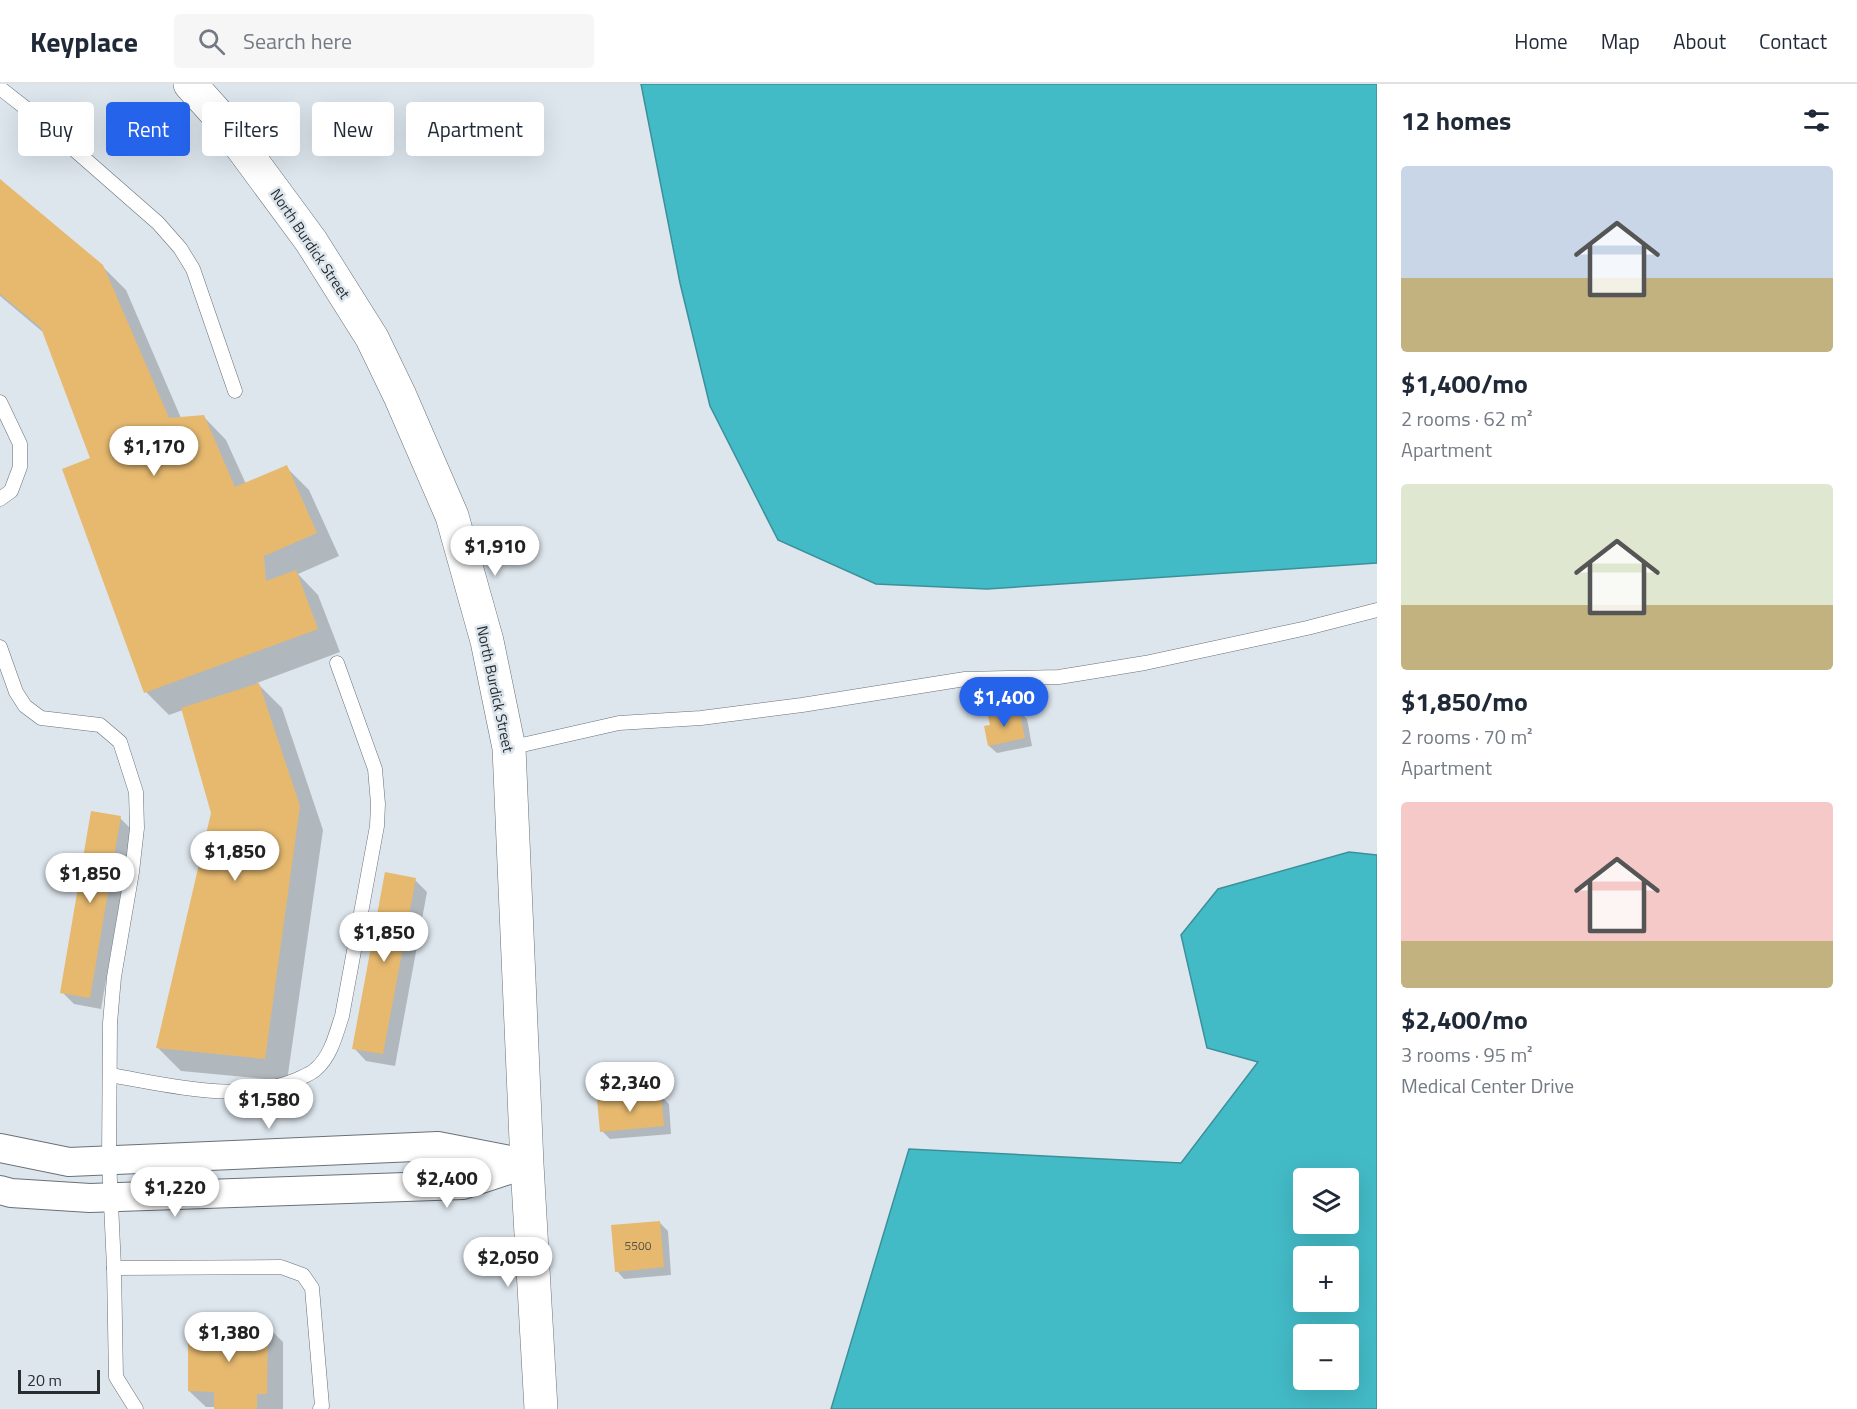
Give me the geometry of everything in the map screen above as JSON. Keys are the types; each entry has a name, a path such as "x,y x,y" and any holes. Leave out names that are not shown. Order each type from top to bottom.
{"street":[{"name":"North Burdick Street","path":"190,84 218,115 311,241 372,338 452,516 487,641 509,748 527,1164 541,1409"},
{"path":"0,1148 69,1162 438,1146 527,1164"},
{"path":"0,1190 11,1193 90,1198 463,1185 527,1164"}],"lane":[{"path":"0,88 29,110 159,223 180,248 193,269 235,391"},
{"path":"0,402 20,444 20,467 11,491 0,499"},
{"path":"509,748 619,723 701,718 802,705 965,679 1059,677 1156,660 1307,628 1377,610"},
{"path":"0,647 16,692 25,706 40,718 100,725 120,742 136,792 137,828 114,977 110,1023 109,1160 116,1377 136,1409"},
{"path":"110,1075 192,1089 223,1092 254,1090 282,1086 301,1078 315,1070 325,1059 342,1016 377,826 378,804 375,769 337,663"},
{"path":"114,1268 281,1268 303,1275 312,1288 320,1407"}],"water":[{"path":"641,84 1377,84 1377,563 987,589 876,584 778,540 710,406 680,283"},
{"path":"1349,852 1377,855 1377,1409 831,1409 909,1149 1181,1163 1258,1062 1207,1048 1181,935 1218,889"}],"building":[{"path":"0,179 103,265 169,418 204,415 235,487 287,465 317,533 264,556 266,581 296,570 318,629 144,693 62,469 90,458 41,328 0,294"},
{"path":"259,683 300,806 265,1059 156,1048 211,813 181,708"},
{"path":"1019,710 1025,738 988,746 984,726 990,725 988,716"},
{"path":"91,811 121,816 90,998 60,993"},
{"path":"385,872 416,878 383,1054 352,1049"},
{"path":"661,1094 664,1126 600,1132 597,1100"},
{"path":"660,1221 664,1267 615,1272 611,1225"},
{"path":"188,1324 268,1325 267,1394 257,1394 257,1409 214,1409 214,1392 188,1391"}]}
